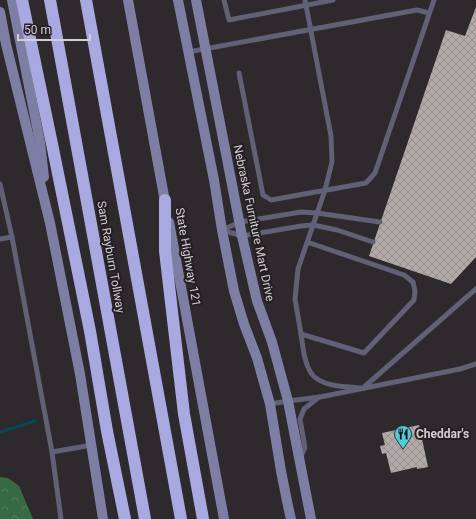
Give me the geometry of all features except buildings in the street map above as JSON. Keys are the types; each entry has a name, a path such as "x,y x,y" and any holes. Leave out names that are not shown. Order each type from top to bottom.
{"highway":[{"path":"22,0 88,323 107,431 125,519"},
{"name":"Sam Rayburn Tollway","path":"50,0 145,519"},
{"name":"Sam Rayburn Tollway","path":"86,0 181,519"},
{"path":"165,200 165,251 184,414 203,519"}],"main road":[{"path":"12,0 40,142 50,223"},
{"name":"State Highway 121","path":"128,0 224,519"},
{"path":"178,0 214,180 234,291 244,324 257,358 270,404 291,519"},
{"name":"Nebraska Furniture Mart Drive","path":"196,0 242,236 257,301 272,342 288,401 311,519"},
{"path":"0,12 3,45 50,223 80,374 103,519"}],"lane":[{"path":"224,0 228,20 305,3 333,0"},
{"path":"239,73 263,195 271,200 366,183 375,173 434,0"},
{"path":"305,3 332,136 332,162 325,190 298,269 295,299 306,359 311,372 314,377 321,381 335,385 363,388 476,289"},
{"path":"188,52 417,10 429,13"},
{"path":"0,184 12,237 52,452 61,519"},
{"path":"222,230 240,222 301,212 380,222"},
{"path":"222,230 242,236 313,225 337,230 373,242"},
{"path":"0,239 12,237"},
{"path":"301,334 364,354 414,300 415,291 413,282 404,275 307,242"},
{"path":"270,404 320,397 460,370 476,364"},
{"path":"299,460 305,448 300,419 304,409 320,397"},
{"path":"52,452 92,445"}],"green space":[{"path":"0,477 8,478 19,486 33,519 0,519"}],"waterway":[{"path":"0,432 35,421"}],"place":[{"name":"Cheddar's","path":"403,449"}]}
